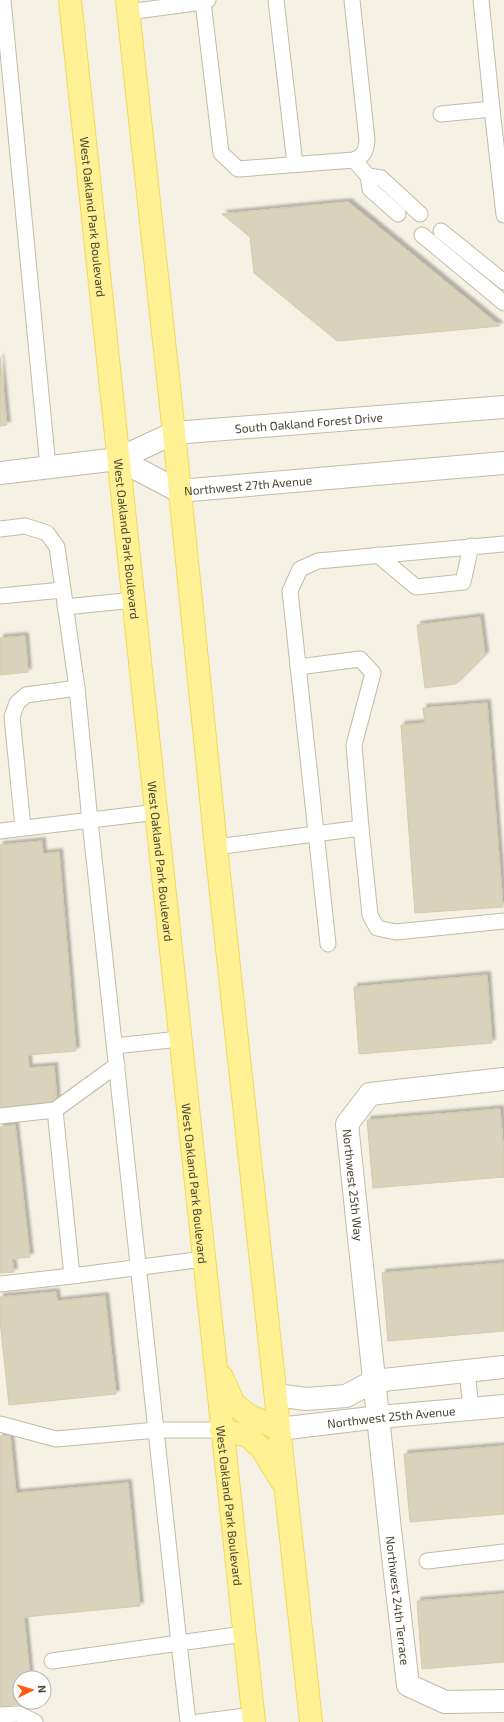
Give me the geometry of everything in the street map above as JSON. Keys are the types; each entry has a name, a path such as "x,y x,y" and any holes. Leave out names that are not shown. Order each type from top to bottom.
{"main road":[{"name":"West Oakland Park Boulevard","path":"70,0 179,1039 254,1719"},
{"path":"128,6 174,433 216,847 311,1722"},
{"path":"215,1359 234,1404 248,1415 279,1429"},
{"path":"221,1430 248,1436 262,1449 285,1486"}],"street":[{"name":"South Oakland Forest Drive","path":"118,459 174,433 504,407"},
{"path":"0,473 118,459"},
{"name":"Northwest 27th Avenue","path":"118,459 180,491 504,463"},
{"name":"Northwest 25th Way","path":"379,1417 347,1124 370,1094 504,1079"},
{"path":"276,1395 306,1399 346,1396 374,1381 504,1367"},
{"name":"Northwest 25th Avenue","path":"279,1429 379,1417 504,1406"},
{"name":"Northwest 24th Terrace","path":"379,1417 390,1530 408,1685 445,1702 504,1701"}],"lane":[{"path":"3,0 48,467"},
{"path":"276,0 294,164"},
{"path":"128,6 206,1 221,153 238,169 354,160 361,157 366,149 367,140 352,0"},
{"path":"482,0 504,215"},
{"path":"441,114 492,109"},
{"path":"354,160 368,176 370,189 398,214"},
{"path":"368,176 381,178 420,214"},
{"path":"441,231 504,282"},
{"path":"422,235 504,303"},
{"path":"0,529 25,526 47,533 57,548 77,688 90,821 140,1268 188,1722"},
{"path":"328,944 290,591 300,569 318,561 504,544"},
{"path":"378,555 416,587 463,582 471,546"},
{"path":"0,596 62,590"},
{"path":"65,607 134,600"},
{"path":"298,667 360,659 373,673 354,745 370,915 377,928 396,932 504,921"},
{"path":"23,828 12,717 17,703 26,695 77,688"},
{"path":"0,831 156,812"},
{"path":"216,847 362,828"},
{"path":"115,1046 179,1039"},
{"path":"0,1116 55,1110 117,1064"},
{"path":"55,1110 72,1276"},
{"path":"0,1284 204,1259"},
{"path":"468,1370 471,1409"},
{"path":"0,1424 56,1439 157,1430 221,1430"},
{"path":"427,1561 504,1552"},
{"path":"52,1661 244,1634"},
{"path":"0,1715 19,1714 34,1722"},
{"path":"199,1722 254,1719"}],"building":[{"path":"348,202 500,326 337,341 254,273 250,237 222,214"},
{"path":"0,357 7,425 0,426"},
{"path":"480,617 485,655 456,684 425,688 417,625"},
{"path":"25,636 28,672 0,675 0,638"},
{"path":"487,703 503,907 415,913 401,725 425,723 423,708"},
{"path":"42,841 43,854 59,852 76,1051 28,1055 29,1068 54,1066 57,1102 0,1107 0,845"},
{"path":"487,975 492,1043 359,1054 354,987"},
{"path":"500,1109 504,1156 504,1177 373,1188 367,1120"},
{"path":"15,1125 30,1257 12,1259 14,1272 0,1273 0,1127"},
{"path":"504,1263 504,1331 388,1341 382,1273"},
{"path":"56,1292 57,1301 105,1296 116,1394 9,1405 0,1321 0,1297"},
{"path":"10,1435 16,1493 128,1483 140,1606 24,1617 29,1670 12,1670 12,1705 0,1706 0,1436"},
{"path":"504,1446 504,1514 410,1522 404,1454"},
{"path":"504,1594 504,1662 422,1669 417,1601"}]}
